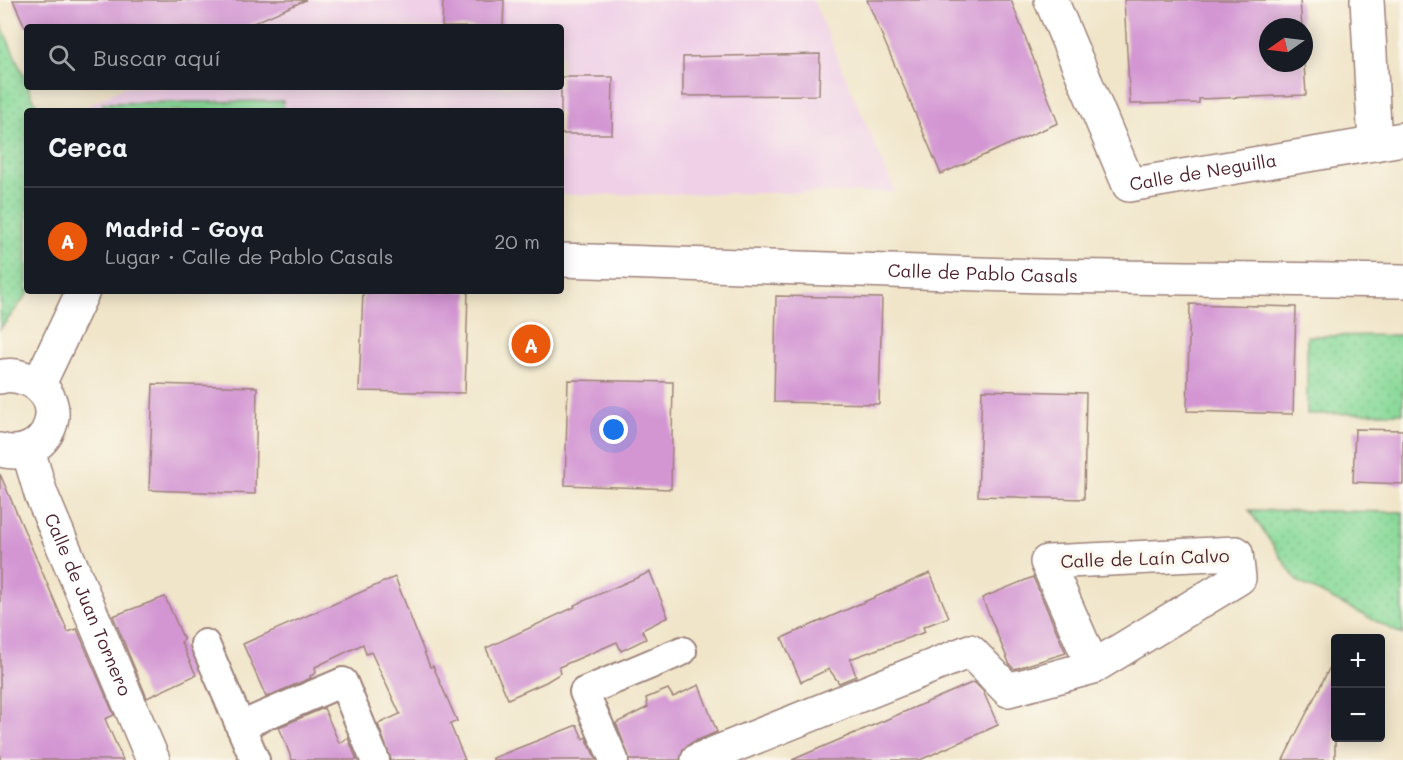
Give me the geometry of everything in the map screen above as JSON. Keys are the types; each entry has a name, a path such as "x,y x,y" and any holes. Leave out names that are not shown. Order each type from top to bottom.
{"street":[{"name":"Calle de Neguilla","path":"1051,0 1129,185 1389,142"},
{"path":"1367,0 1389,142"},
{"name":"Calle de Pablo Casals","path":"564,260 1042,276 1403,281"},
{"path":"18,379 34,342 69,294"},
{"path":"18,379 81,294"},
{"path":"7,451 39,443 47,433 52,420 50,400 18,379"},
{"name":"Calle de Juan Tornero","path":"7,451 41,494 153,760"},
{"name":"Calle de Laín Calvo","path":"698,760 970,651 1008,690 1093,667 1239,578 1236,553 1047,562 1093,667"},
{"path":"205,644 255,760"},
{"path":"614,760 584,692 682,651"},
{"path":"240,726 343,682 375,760"}],"shaded area":[{"path":"306,0 813,0 895,192 564,195 564,108 83,108 118,90 564,90 564,24 251,24"}],"green space":[{"path":"0,22 24,77 24,90 30,90 38,108 24,108 24,294 28,294 0,329"},
{"path":"283,101 283,108 103,108 103,103"},
{"path":"1403,335 1403,413 1307,414 1307,336"},
{"path":"1249,510 1403,512 1403,635 1297,581"}],"building":[{"path":"13,0 306,0 251,24 24,25"},
{"path":"443,0 504,0 503,24 442,24"},
{"path":"867,0 1011,0 1058,123 941,174"},
{"path":"1124,0 1300,0 1301,18 1259,18 1259,72 1305,72 1306,95 1199,99 1199,103 1130,104"},
{"path":"820,54 819,95 683,96 683,57"},
{"path":"564,77 613,77 612,134 564,134 564,108 561,108"},
{"path":"363,294 468,294 465,393 359,391"},
{"path":"776,296 882,298 879,404 774,402"},
{"path":"1190,304 1296,307 1293,414 1187,411"},
{"path":"568,380 673,382 671,489 565,485"},
{"path":"153,384 257,387 255,494 149,490"},
{"path":"982,390 1086,393 1084,499 978,496"},
{"path":"1355,429 1403,430 1403,484 1353,482"},
{"path":"0,474 68,632 77,629 114,715 105,719 123,760 0,760"},
{"path":"650,572 668,617 642,630 646,639 621,651 617,642 559,667 561,673 508,699 486,648 575,607 574,605"},
{"path":"930,573 949,617 923,627 925,632 850,659 856,676 839,683 829,669 801,682 782,638"},
{"path":"395,577 430,667 433,666 457,721 450,724 465,760 391,760 378,724 400,714 371,652 366,654 363,644 315,667 316,673 310,676 311,678 266,697 243,644"},
{"path":"1033,577 1066,653 1014,669 1010,665 982,598"},
{"path":"165,597 196,675 147,698 113,616"},
{"path":"1331,665 1331,742 1335,742 1335,760 1283,760"},
{"path":"974,682 983,691 998,725 920,760 792,760"},
{"path":"699,685 717,732 683,749 680,760 630,760 616,723 648,707 646,698 668,689 673,697"},
{"path":"324,708 339,743 348,738 357,760 292,760 279,727"},
{"path":"577,725 583,739 586,737 596,760 493,760 493,758"}],"place":[{"name":"Madrid - Goya","path":"531,344"}]}
